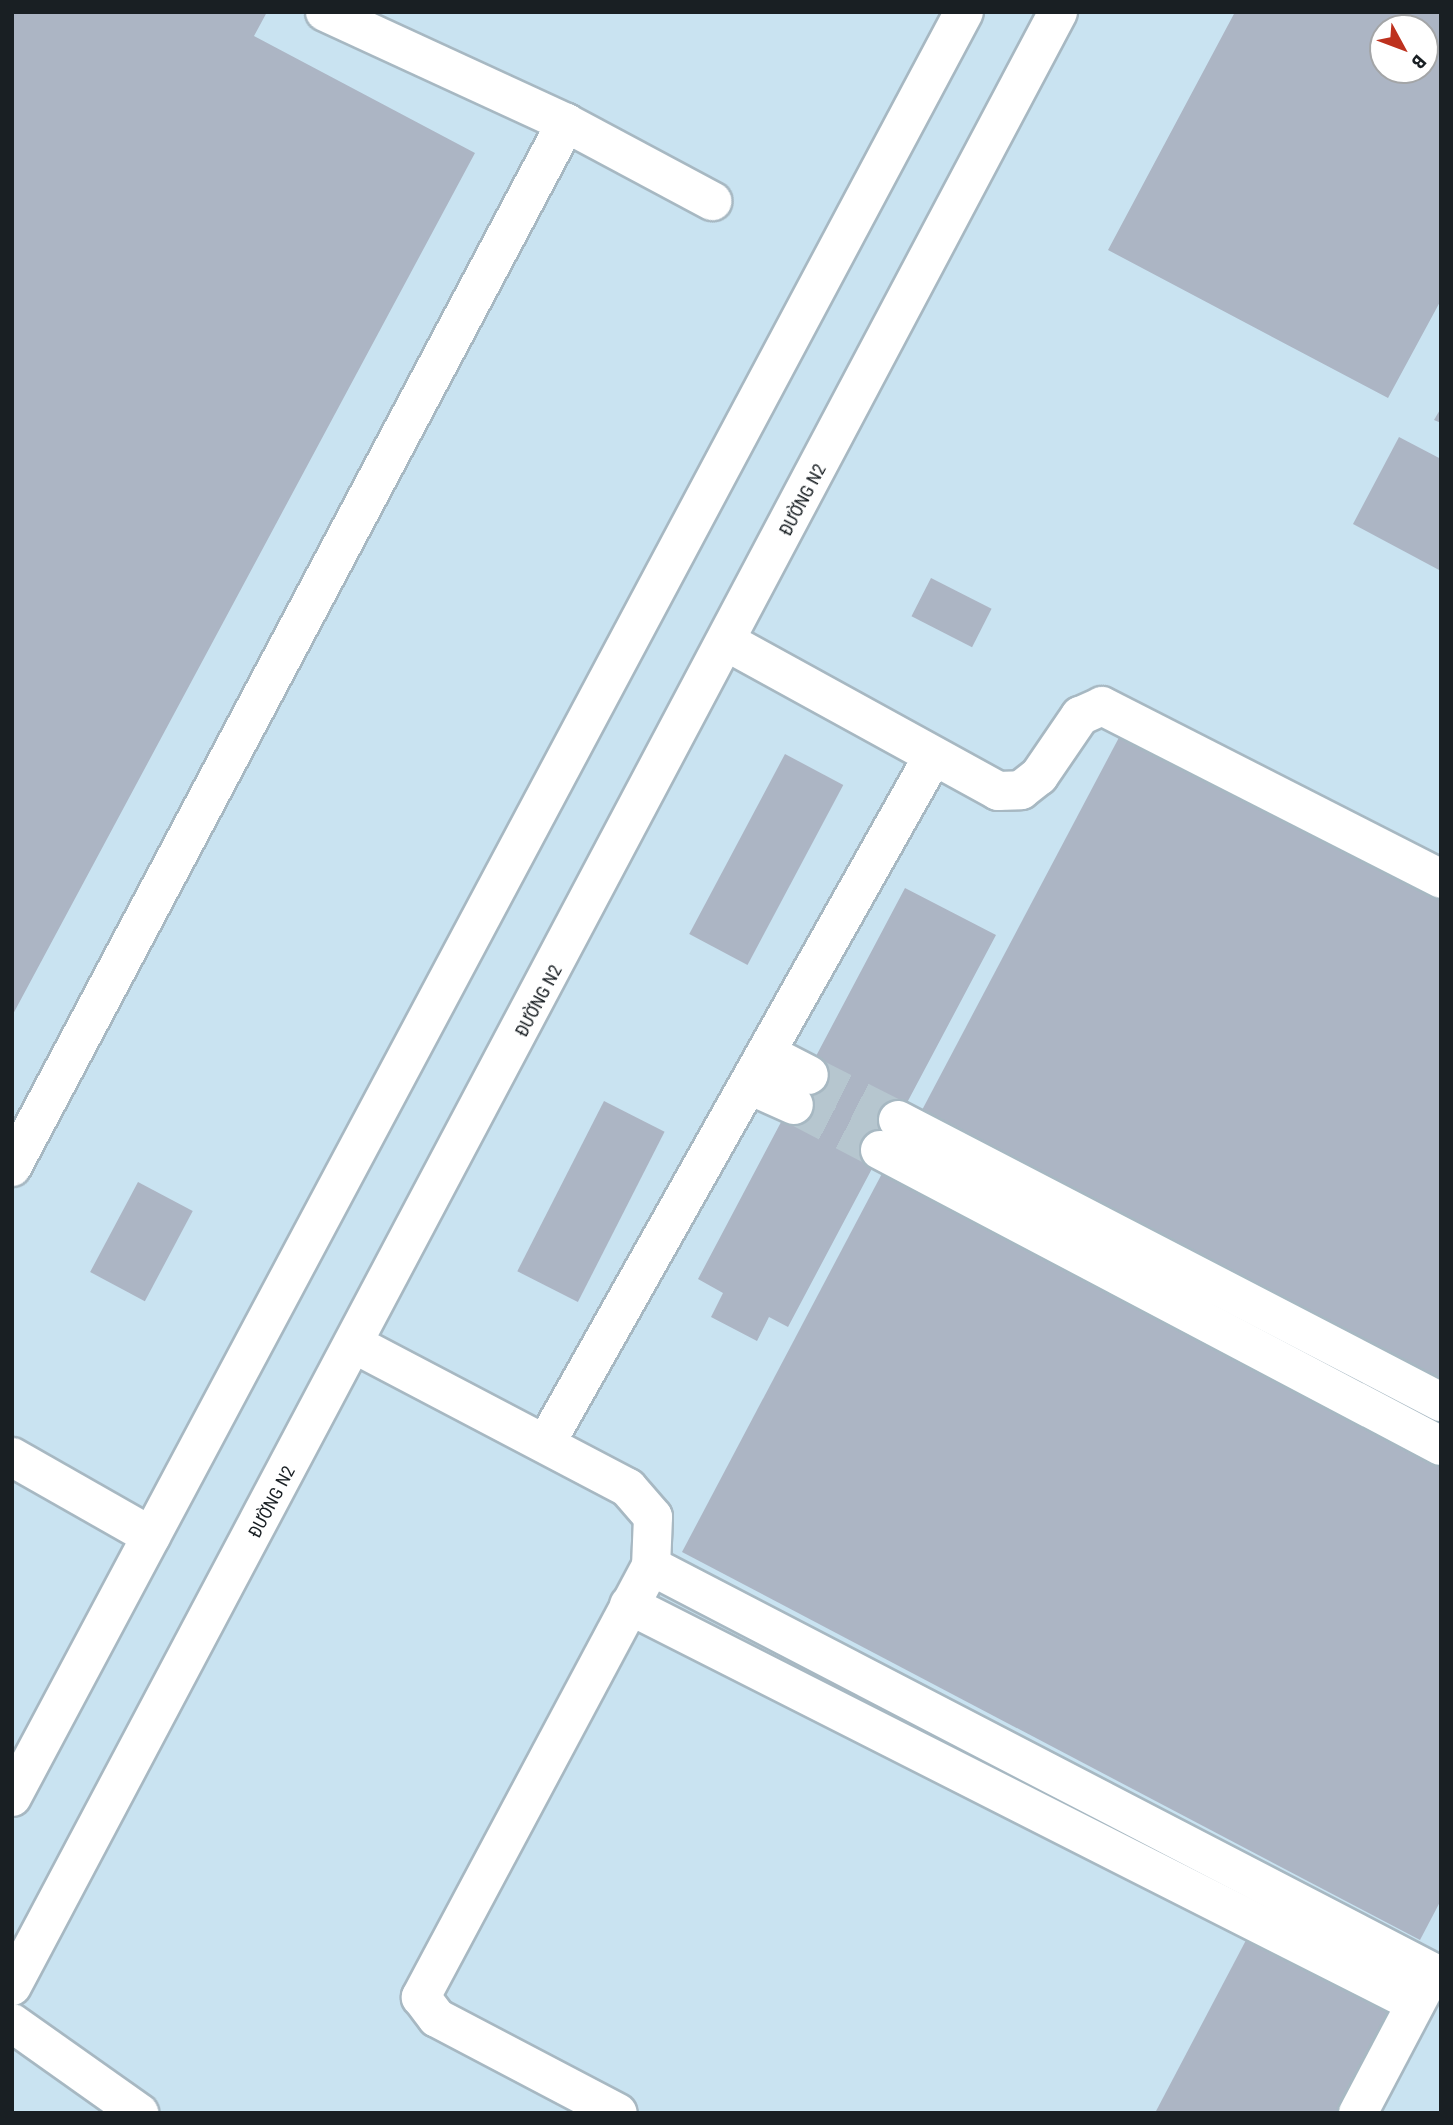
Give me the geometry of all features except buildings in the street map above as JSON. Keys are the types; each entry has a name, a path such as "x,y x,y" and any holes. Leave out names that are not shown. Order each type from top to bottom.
{"street":[{"path":"325,12 566,123 712,201"},
{"path":"12,1797 964,12"},
{"name":"ĐƯỜNG N2","path":"12,1986 729,643 1058,12"},
{"path":"12,1167 566,123"},
{"path":"729,643 932,758 998,791 1021,790 1039,776 1080,716 1102,706 1441,879"},
{"path":"545,1443 932,758"},
{"path":"758,1069 802,1090"},
{"path":"1441,1402 1235,1295 889,1135 1218,1330 1441,1446"},
{"path":"1218,1330 1235,1295"},
{"path":"356,1345 628,1488 653,1517 650,1566 421,1997 437,2018 618,2113"},
{"path":"12,1457 151,1536"},
{"path":"650,1566 1235,1870 1432,1985"},
{"path":"629,1605 1218,1904 1432,1985"},
{"path":"991,1789 1007,1751"},
{"path":"1218,1904 1235,1870"},
{"path":"1358,2113 1432,1985"},
{"path":"1387,2113 1432,1985"},
{"path":"12,2023 139,2113"}],"shaded area":[{"path":"12,12 1441,12 1441,2113 12,2113"}],"tunnel":[{"path":"809,1075 898,1120"},
{"path":"794,1105 880,1150"}]}
